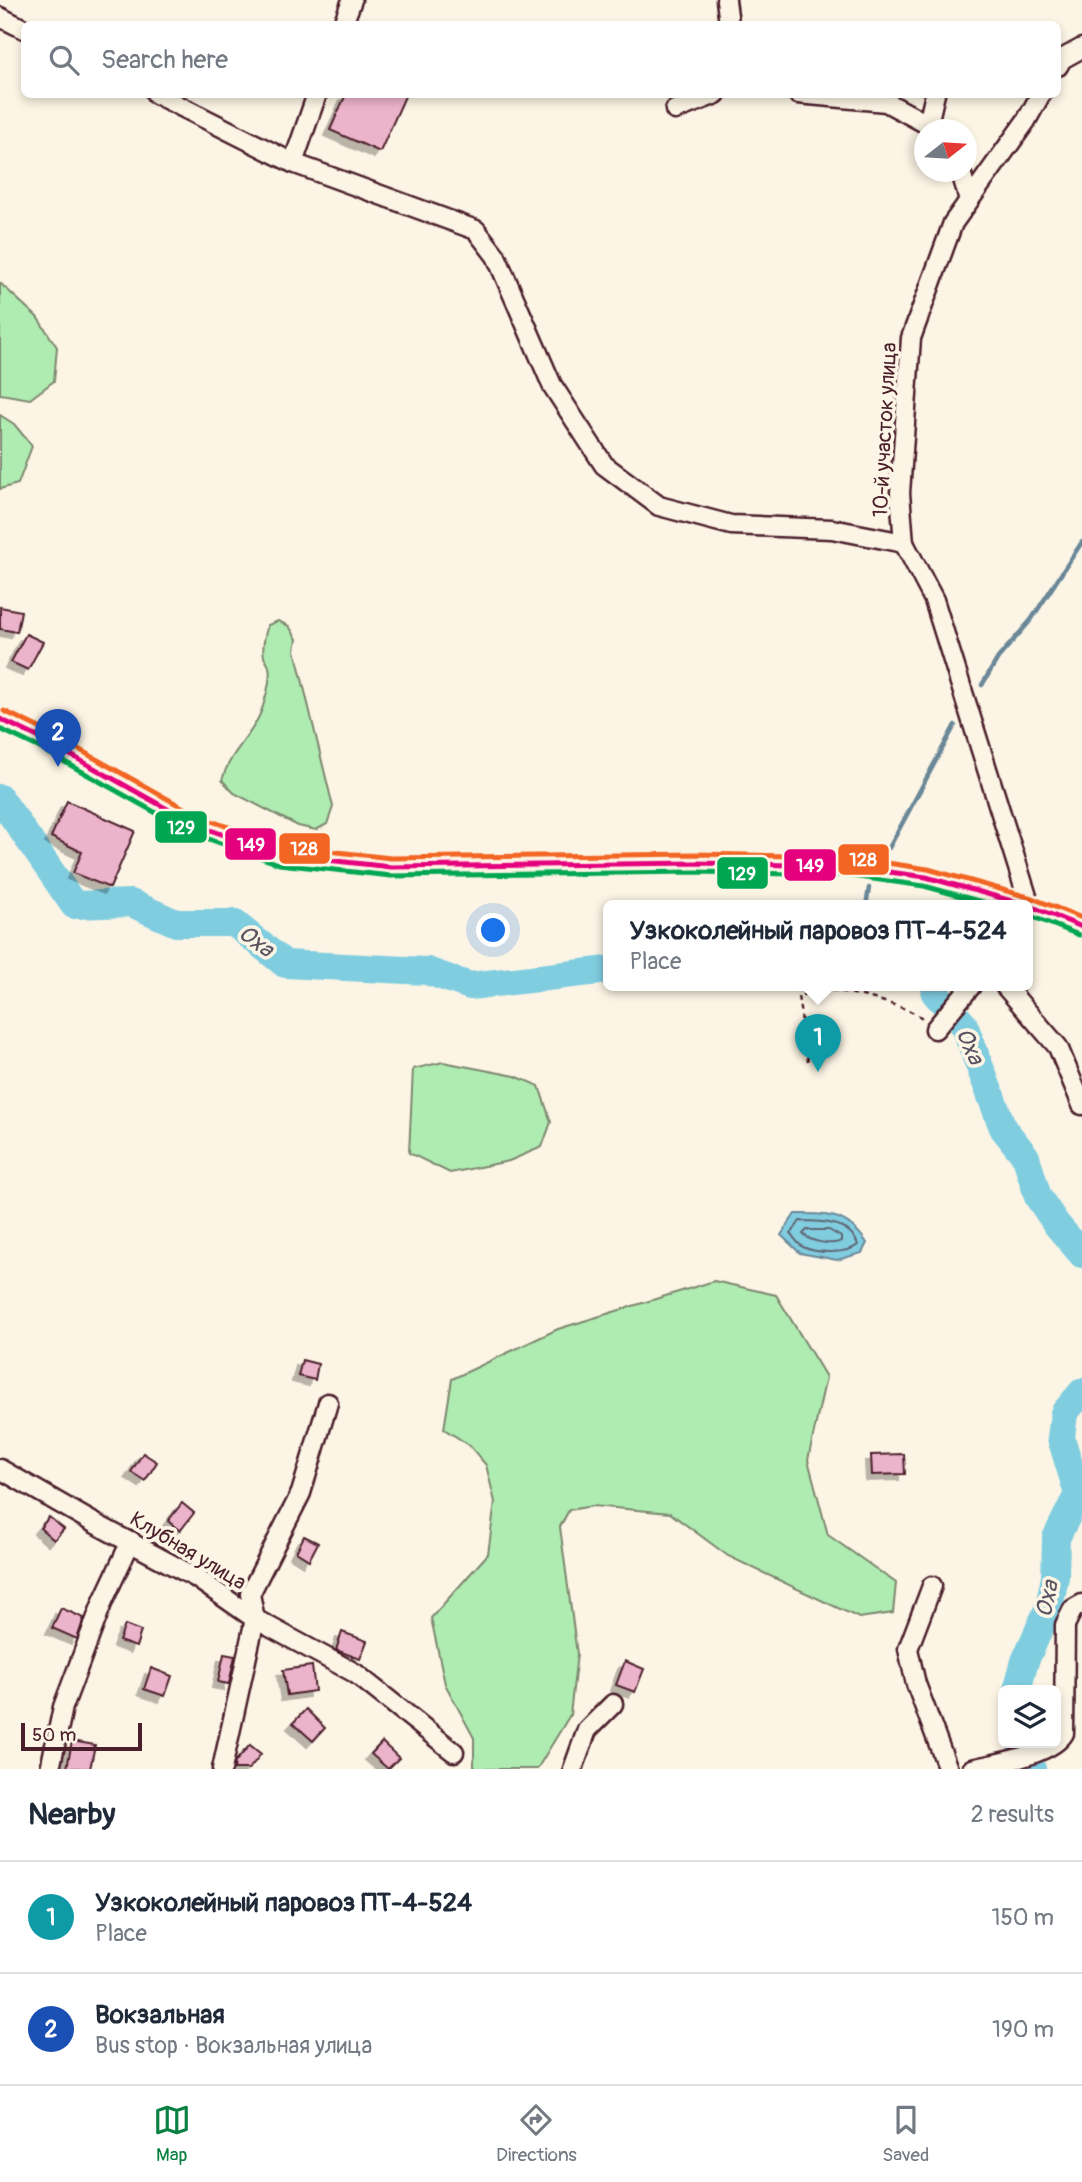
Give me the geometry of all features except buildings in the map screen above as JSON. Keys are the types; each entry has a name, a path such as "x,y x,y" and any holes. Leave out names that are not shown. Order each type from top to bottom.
{"street":[{"path":"344,21 352,0"},
{"path":"726,0 729,21"},
{"path":"0,17 21,28"},
{"path":"1061,58 1082,48"},
{"path":"164,98 293,163 476,230 496,256 552,385 604,465 659,506 731,525 832,529 904,543"},
{"path":"293,163 316,98"},
{"path":"675,110 706,98"},
{"path":"842,98 886,102 918,119"},
{"path":"934,119 936,98"},
{"name":"10-й участок улица","path":"1028,900 934,600 904,543 900,492 911,338 953,223 1026,121 1039,98"},
{"path":"964,182 970,200"},
{"path":"0,719 42,739 196,825 281,855 391,867 696,863 845,866 926,877 985,900"},
{"path":"1033,907 1082,927"},
{"path":"1009,991 1058,1047 1082,1105"},
{"path":"938,1026 965,993"},
{"path":"328,1403 301,1493 250,1594 255,1619 355,1673 454,1752"},
{"name":"Клубная улица","path":"0,1469 195,1577 255,1619 222,1769"},
{"path":"50,1769 63,1707 103,1601 131,1541"},
{"path":"932,1586 908,1648 916,1684 948,1769"},
{"path":"972,1769 1044,1749 1060,1741 1064,1733 1065,1625 1073,1609 1082,1604"},
{"path":"573,1769 587,1730 613,1704"}],"path":[{"path":"808,1061 798,996 821,991"},
{"path":"831,991 914,1012 938,1026"}],"green space":[{"path":"0,283 37,317 57,347 54,381 30,399 0,394"},
{"path":"0,415 14,424 32,446 18,484 0,489"},
{"path":"278,621 289,626 297,639 295,650 333,807 327,824 316,830 298,826 234,793 222,780 226,768 261,711 270,674 263,653 265,636 268,625"},
{"path":"443,1062 515,1076 539,1086 551,1122 542,1147 509,1161 450,1173 409,1153 413,1069"},
{"path":"714,1281 776,1295 826,1377 808,1460 828,1535 896,1583 893,1613 859,1618 728,1556 670,1513 593,1506 569,1510 560,1527 577,1654 570,1715 537,1769 476,1769 474,1738 445,1684 431,1618 488,1554 495,1502 486,1465 469,1445 444,1429 452,1379 558,1329"}],"water":[{"path":"795,1214 836,1217 852,1226 867,1243 862,1253 837,1260 800,1253 781,1235"}],"waterway":[{"path":"982,685 998,658 1031,620 1082,542"},
{"path":"889,848 955,725"},
{"name":"Оха","path":"0,798 74,905 131,903 176,923 234,923 285,964 427,971 470,986 603,971"},
{"path":"867,900 869,888"},
{"name":"Оха","path":"936,991 964,1025 1003,1128 1026,1157 1038,1197 1082,1254"},
{"name":"Оха","path":"1018,1685 1025,1661 1049,1607 1055,1577 1056,1538 1078,1494 1061,1438 1064,1413 1082,1392"},
{"name":"Оха","path":"1023,1748 1032,1769"}],"transit line":[{"name":"128","path":"4,711 46,731 200,817 283,846 391,858 696,854 846,857 928,869 1032,898 1082,918"},
{"name":"149","path":"0,719 42,739 196,825 281,855 391,867 696,863 845,866 926,877 1008,900"},
{"name":"129","path":"0,729 38,747 192,833 279,864 391,876 696,872 844,875 924,886 975,900"},
{"name":"149","path":"1033,907 1082,927"},
{"name":"129","path":"1033,917 1079,935"}],"place":[{"name":"Вокзальная","path":"58,767"},
{"name":"Узкоколейный паровоз ПТ-4-524","path":"818,1072"}]}
